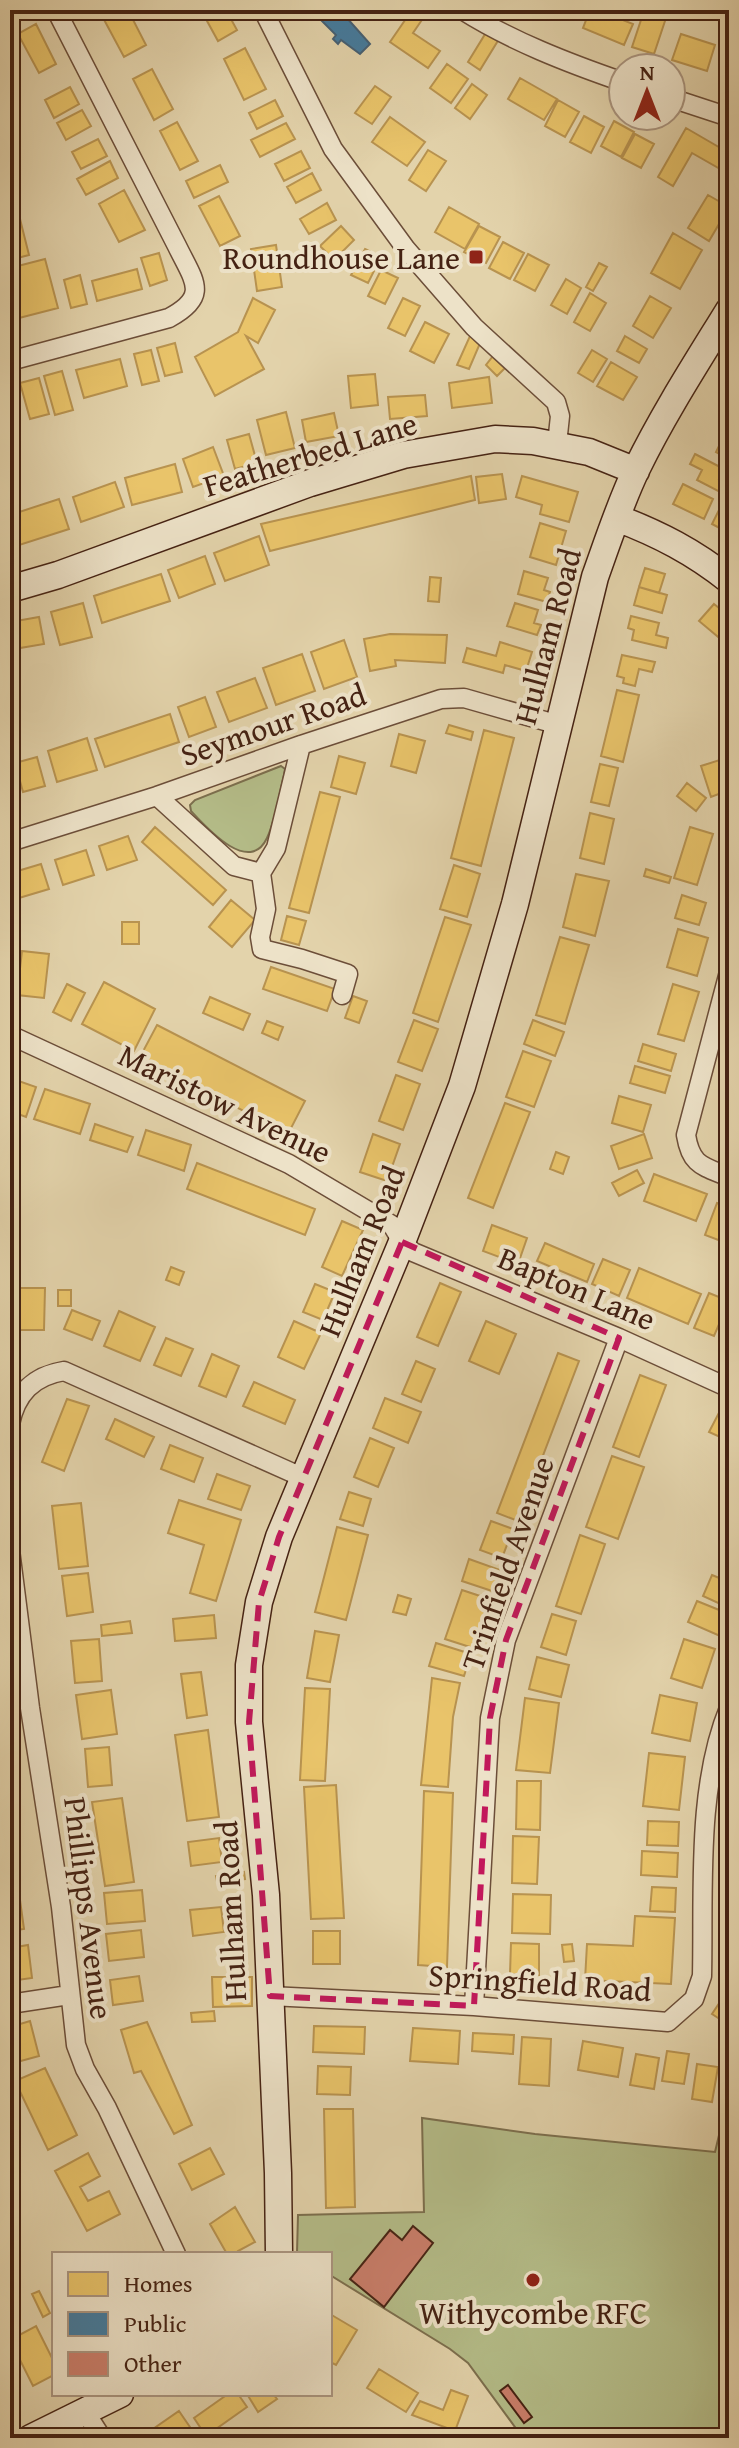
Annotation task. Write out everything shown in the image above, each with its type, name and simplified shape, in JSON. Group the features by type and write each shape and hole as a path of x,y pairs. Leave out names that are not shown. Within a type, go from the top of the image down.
{"street":[{"path":"10,361 169,318 187,309 195,296 194,281 183,258 56,10"},
{"path":"263,10 333,149 406,249 474,327 556,402 560,416 557,444"},
{"path":"462,10 483,16 572,64 607,76"},
{"path":"687,103 729,117"},
{"name":"Hulham Road","path":"279,2252 266,1895 249,1722 249,1665 263,1589 279,1537 402,1242 462,1086 515,904 595,577 636,471 680,389 729,310"},
{"name":"Featherbed Lane","path":"10,589 310,483 403,455 495,439 557,444 589,452 636,471"},
{"path":"617,518 680,545 729,580"},
{"name":"Seymour Road","path":"10,842 157,796 441,699 464,698 559,725"},
{"path":"301,745 276,848 261,873 266,909 260,937 262,949 348,974 342,995"},
{"path":"157,796 234,866 261,873"},
{"path":"729,972 686,1135 689,1153 699,1165 729,1177"},
{"name":"Maristow Avenue","path":"10,1035 289,1164 392,1225 402,1242"},
{"name":"Bapton Lane","path":"402,1242 413,1252 619,1338 729,1388"},
{"name":"Trinfield Avenue","path":"474,2006 490,1718 506,1640 619,1338"},
{"path":"10,1424 18,1399 19,1382 64,1371 304,1478"},
{"name":"Phillipps Avenue","path":"10,1550 30,1708 61,1907 76,2045 175,2252"},
{"name":"Springfield Road","path":"270,1996 474,2006 668,2022 694,1999 702,1976 706,1824 711,1772 729,1708"},
{"path":"10,2004 69,1995"},
{"path":"31,2438 116,2396"},
{"path":"84,2410 102,2438"}],"highlighted area":[{"path":"402,1242 619,1338 506,1640 490,1718 474,2006 270,1996 249,1722 259,1602 279,1537"}],"green space":[{"path":"281,766 285,769 275,815 267,838 259,848 250,852 228,845 191,811 190,805 195,800"},
{"name":"Withycombe RFC","path":"729,2093 729,2438 523,2438 468,2363 332,2276 332,2252 297,2252 298,2215 424,2212 422,2118 535,2134 715,2152"}],"building: Homes":[{"path":"107,10 128,10 146,45 124,57 101,14"},
{"path":"201,10 226,10 237,30 218,41"},
{"path":"412,10 428,11 413,33 440,51 428,68 390,42"},
{"path":"590,10 598,10 633,24 624,45 583,28"},
{"path":"644,11 666,18 655,52 632,47"},
{"path":"36,24 56,64 39,73 18,34"},
{"path":"487,31 499,39 480,70 468,62"},
{"path":"681,34 715,45 707,71 687,65 687,52 675,52"},
{"path":"245,48 266,89 244,100 224,59"},
{"path":"447,64 468,79 451,103 430,88"},
{"path":"152,69 173,109 154,120 133,79"},
{"path":"520,78 557,99 544,120 508,99"},
{"path":"472,84 487,95 470,119 455,108"},
{"path":"375,86 391,97 372,124 355,113"},
{"path":"70,87 79,104 54,118 45,100"},
{"path":"275,100 283,116 257,129 249,113"},
{"path":"558,100 579,112 565,137 545,126"},
{"path":"82,110 91,126 66,140 57,123"},
{"path":"584,116 604,127 591,153 570,142"},
{"path":"390,117 425,142 407,166 372,142"},
{"path":"177,122 198,161 180,170 160,131"},
{"path":"286,123 295,139 260,157 251,140"},
{"path":"687,129 729,153 729,174 692,153 673,186 658,177"},
{"path":"608,132 634,132 621,157 601,146"},
{"path":"635,134 654,144 641,168 622,158"},
{"path":"98,139 107,156 81,169 72,152"},
{"path":"428,150 446,161 426,191 409,180"},
{"path":"301,151 310,168 284,181 275,164"},
{"path":"110,161 118,178 86,195 77,179"},
{"path":"220,165 228,182 194,198 186,181"},
{"path":"312,173 321,190 296,203 287,187"},
{"path":"124,190 145,230 119,242 99,204"},
{"path":"708,195 729,207 709,241 688,228"},
{"path":"219,196 240,236 220,246 199,206"},
{"path":"327,203 336,220 309,234 300,219"},
{"path":"449,207 479,224 465,249 435,232"},
{"path":"18,211 29,255 10,260 10,213"},
{"path":"341,226 354,240 334,260 320,246"},
{"path":"479,226 500,237 486,263 464,252"},
{"path":"673,233 702,250 680,289 651,273"},
{"path":"503,242 524,253 510,279 489,268"},
{"path":"276,245 282,287 257,291 251,249"},
{"path":"365,249 381,257 368,283 351,275"},
{"path":"159,253 167,280 150,286 141,258"},
{"path":"528,254 549,265 535,291 514,280"},
{"path":"45,259 58,308 19,318 10,284 10,268"},
{"path":"599,263 607,267 593,291 586,287"},
{"path":"137,269 142,289 97,301 92,281"},
{"path":"381,270 398,278 385,304 368,296"},
{"path":"80,275 87,304 71,308 64,280"},
{"path":"566,279 581,288 567,314 551,305"},
{"path":"590,293 606,303 590,331 574,322"},
{"path":"650,296 671,308 653,338 633,326"},
{"path":"253,298 275,310 258,343 246,336 264,369 215,396 195,357 238,332"},
{"path":"403,298 420,306 405,336 388,328"},
{"path":"425,322 449,334 434,363 410,351"},
{"path":"470,336 481,341 469,369 457,365"},
{"path":"625,336 647,349 639,363 617,351"},
{"path":"175,343 182,372 165,376 157,348"},
{"path":"151,350 159,381 142,385 134,354"},
{"path":"592,350 607,359 593,382 578,373"},
{"path":"493,356 505,368 497,376 486,365"},
{"path":"120,359 127,386 84,398 76,370"},
{"path":"611,362 637,377 623,400 597,386"},
{"path":"62,371 73,410 55,415 44,376"},
{"path":"375,374 378,405 351,408 348,376"},
{"path":"489,377 492,403 452,408 449,383"},
{"path":"39,378 49,414 30,419 20,383"},
{"path":"425,395 427,416 390,419 388,397"},
{"path":"286,412 295,448 266,455 257,420"},
{"path":"334,413 339,436 306,442 302,420"},
{"path":"729,429 729,459 716,452"},
{"path":"249,434 257,463 235,469 227,440"},
{"path":"213,447 224,476 193,487 183,459"},
{"path":"695,454 724,469 719,479 725,482 720,492 697,480 702,470 690,464"},
{"path":"175,464 182,492 132,505 125,478"},
{"path":"502,474 506,499 479,503 476,477"},
{"path":"471,476 475,500 270,551 261,524"},
{"path":"522,476 578,492 569,522 540,514 542,505 516,497"},
{"path":"115,482 124,507 81,522 73,497"},
{"path":"683,484 713,499 704,519 673,504"},
{"path":"59,499 69,529 10,548 10,515"},
{"path":"723,502 729,506 729,533 712,524"},
{"path":"540,523 566,531 556,565 530,557"},
{"path":"259,536 269,565 225,581 214,553"},
{"path":"205,556 215,584 179,598 168,570"},
{"path":"645,568 665,574 659,593 639,587"},
{"path":"524,571 548,578 544,590 550,592 547,602 518,594"},
{"path":"161,574 170,601 102,623 94,596"},
{"path":"430,577 441,578 439,602 428,601"},
{"path":"639,587 667,595 662,613 634,605"},
{"path":"83,603 92,637 60,645 51,612"},
{"path":"515,603 538,610 534,623 541,625 537,635 507,626"},
{"path":"714,604 729,616 729,646 699,621"},
{"path":"631,616 659,623 656,635 668,638 666,648 632,640 634,630 628,628"},
{"path":"39,617 44,644 20,648 16,621"},
{"path":"390,634 447,635 445,663 395,660 396,666 370,671 364,639"},
{"path":"344,640 357,677 324,689 311,652"},
{"path":"500,642 532,652 526,671 505,665 503,673 463,662 467,648 496,656"},
{"path":"302,654 315,691 276,705 263,668"},
{"path":"622,655 655,662 652,672 639,669 635,686 623,683 624,678 617,676"},
{"path":"255,678 267,708 229,722 217,692"},
{"path":"617,690 639,695 623,762 601,756"},
{"path":"205,697 216,727 189,737 178,707"},
{"path":"170,714 179,742 105,767 95,739"},
{"path":"449,725 473,732 471,740 446,733"},
{"path":"484,730 514,738 481,866 451,858"},
{"path":"399,734 425,741 416,773 391,766"},
{"path":"87,738 97,770 57,782 48,751"},
{"path":"339,756 365,763 356,794 331,787"},
{"path":"37,757 45,786 23,792 15,763"},
{"path":"729,757 729,790 711,797 701,766"},
{"path":"600,764 618,768 609,806 591,802"},
{"path":"687,783 706,798 696,811 677,796"},
{"path":"320,792 340,797 309,913 289,908"},
{"path":"590,813 614,819 604,864 580,858"},
{"path":"155,827 226,890 213,905 142,842"},
{"path":"690,827 713,834 697,885 674,878"},
{"path":"128,836 137,860 107,870 99,846"},
{"path":"86,850 94,875 63,885 55,860"},
{"path":"41,864 49,889 19,898 11,873"},
{"path":"454,865 480,874 467,917 440,909"},
{"path":"646,869 671,877 669,883 644,876"},
{"path":"576,874 609,881 595,936 563,927"},
{"path":"682,895 706,903 699,925 675,918"},
{"path":"231,900 255,920 232,947 209,927"},
{"path":"287,916 306,921 299,945 281,940"},
{"path":"445,917 471,925 438,1022 413,1013"},
{"path":"122,922 139,922 139,944 122,944"},
{"path":"678,929 708,938 697,976 667,967"},
{"path":"560,937 589,945 565,1024 536,1015"},
{"path":"22,951 49,954 44,998 17,995"},
{"path":"271,967 335,989 327,1011 263,989"},
{"path":"104,982 155,1009 134,1051 82,1024"},
{"path":"67,984 85,993 71,1021 53,1012"},
{"path":"673,984 699,992 684,1041 658,1034"},
{"path":"353,996 367,1001 359,1023 345,1018"},
{"path":"210,997 250,1014 243,1030 203,1013"},
{"path":"414,1020 438,1029 422,1071 398,1062"},
{"path":"533,1020 564,1032 555,1056 524,1044"},
{"path":"267,1021 283,1027 278,1040 262,1033"},
{"path":"157,1025 305,1101 288,1134 140,1057"},
{"path":"643,1044 676,1054 671,1071 638,1061"},
{"path":"523,1051 551,1061 534,1107 506,1097"},
{"path":"635,1066 670,1076 665,1093 630,1083"},
{"path":"396,1075 420,1084 403,1130 379,1121"},
{"path":"10,1078 36,1087 26,1117 10,1111"},
{"path":"45,1089 90,1104 80,1134 34,1119"},
{"path":"619,1096 651,1105 643,1132 612,1123"},
{"path":"505,1103 530,1112 493,1208 468,1198"},
{"path":"95,1124 133,1137 127,1152 90,1140"},
{"path":"146,1130 191,1145 184,1171 138,1155"},
{"path":"373,1134 400,1144 387,1181 360,1172"},
{"path":"644,1134 652,1158 619,1169 611,1146"},
{"path":"556,1152 569,1157 563,1174 550,1169"},
{"path":"197,1163 315,1209 305,1235 187,1189"},
{"path":"637,1170 644,1183 619,1196 612,1183"},
{"path":"654,1174 707,1194 696,1221 644,1201"},
{"path":"717,1203 729,1208 729,1244 705,1235"},
{"path":"342,1221 363,1230 342,1276 322,1267"},
{"path":"492,1225 527,1238 518,1264 483,1251"},
{"path":"545,1243 594,1264 587,1282 537,1261"},
{"path":"603,1259 630,1270 619,1296 592,1284"},
{"path":"171,1267 184,1272 179,1285 166,1280"},
{"path":"639,1268 701,1294 688,1324 627,1298"},
{"path":"440,1283 461,1292 438,1346 417,1337"},
{"path":"315,1284 335,1292 323,1320 303,1312"},
{"path":"14,1288 45,1288 44,1330 14,1330"},
{"path":"58,1290 71,1290 71,1306 58,1306"},
{"path":"709,1293 729,1301 714,1336 694,1328"},
{"path":"72,1310 100,1321 92,1340 64,1329"},
{"path":"119,1311 155,1327 140,1361 104,1346"},
{"path":"294,1321 321,1333 304,1369 278,1357"},
{"path":"486,1321 516,1334 499,1374 469,1361"},
{"path":"166,1338 193,1349 181,1376 154,1365"},
{"path":"558,1353 579,1361 518,1521 497,1513"},
{"path":"212,1354 239,1366 226,1397 199,1386"},
{"path":"416,1361 435,1369 421,1402 402,1394"},
{"path":"640,1375 666,1385 639,1457 613,1447"},
{"path":"254,1382 295,1400 285,1424 243,1406"},
{"path":"385,1398 421,1412 408,1443 373,1428"},
{"path":"67,1399 89,1406 64,1471 42,1462"},
{"path":"722,1407 729,1411 729,1441 709,1432"},
{"path":"115,1419 154,1437 144,1457 106,1439"},
{"path":"370,1438 394,1448 378,1487 354,1477"},
{"path":"170,1445 203,1458 194,1482 161,1469"},
{"path":"612,1456 644,1467 618,1539 586,1527"},
{"path":"217,1474 250,1486 241,1510 208,1499"},
{"path":"349,1492 371,1499 363,1526 340,1519"},
{"path":"179,1500 241,1520 216,1601 190,1593 204,1545 168,1533"},
{"path":"81,1503 88,1566 59,1569 52,1506"},
{"path":"491,1521 513,1529 502,1558 480,1550"},
{"path":"337,1527 368,1535 346,1620 315,1612"},
{"path":"580,1535 605,1544 581,1614 556,1606"},
{"path":"469,1559 500,1570 492,1591 462,1581"},
{"path":"88,1573 93,1612 67,1616 62,1576"},
{"path":"712,1575 729,1582 729,1608 703,1596"},
{"path":"462,1590 489,1599 473,1648 445,1639"},
{"path":"398,1595 411,1599 406,1615 393,1612"},
{"path":"697,1601 729,1614 727,1639 688,1622"},
{"path":"552,1614 576,1621 566,1655 541,1647"},
{"path":"214,1615 216,1638 175,1641 173,1619"},
{"path":"130,1621 132,1633 102,1636 101,1625"},
{"path":"315,1631 339,1635 330,1682 307,1678"},
{"path":"99,1639 102,1681 75,1683 71,1641"},
{"path":"684,1639 715,1649 702,1688 671,1678"},
{"path":"436,1643 471,1654 464,1676 429,1666"},
{"path":"537,1657 569,1665 561,1697 529,1689"},
{"path":"201,1672 207,1715 187,1718 181,1674"},
{"path":"432,1678 460,1683 453,1717 448,1787 421,1785"},
{"path":"305,1688 330,1689 325,1781 300,1780"},
{"path":"111,1690 117,1734 82,1739 76,1695"},
{"path":"660,1695 697,1703 690,1741 652,1733"},
{"path":"525,1698 559,1703 550,1773 516,1770"},
{"path":"208,1730 219,1817 187,1821 175,1735"},
{"path":"109,1747 112,1785 88,1787 85,1749"},
{"path":"649,1753 685,1757 679,1810 643,1806"},
{"path":"517,1781 541,1781 540,1830 516,1829"},
{"path":"336,1785 344,1918 311,1919 304,1787"},
{"path":"424,1791 453,1793 447,1967 418,1965"},
{"path":"122,1798 134,1882 105,1886 92,1802"},
{"path":"648,1821 679,1822 678,1846 647,1845"},
{"path":"513,1836 539,1837 537,1884 512,1883"},
{"path":"219,1838 222,1862 191,1866 188,1842"},
{"path":"642,1851 678,1853 677,1877 641,1875"},
{"path":"10,1864 15,1864 24,1929 10,1931"},
{"path":"244,1872 245,1879 217,1882 216,1876"},
{"path":"652,1887 676,1888 675,1912 650,1911"},
{"path":"142,1890 145,1921 107,1924 104,1893"},
{"path":"513,1894 551,1895 550,1934 512,1933"},
{"path":"221,1907 224,1932 193,1936 190,1910"},
{"path":"635,1916 675,1918 671,1984 585,1980 587,1944 633,1946"},
{"path":"141,1930 144,1957 109,1961 106,1934"},
{"path":"313,1931 340,1931 340,1964 313,1964"},
{"path":"511,1943 539,1944 539,1975 510,1974"},
{"path":"572,1944 574,1961 564,1962 562,1945"},
{"path":"28,1945 32,1978 10,1981 10,1948"},
{"path":"139,1976 143,2001 113,2005 110,1980"},
{"path":"212,1977 252,1977 252,2006 213,2007"},
{"path":"726,1993 729,1995 729,2025 712,2014"},
{"path":"214,2011 215,2021 192,2022 191,2013"},
{"path":"30,2021 39,2056 10,2064 10,2027"},
{"path":"147,2022 192,2125 174,2134 141,2071 134,2073 121,2030"},
{"path":"314,2026 365,2027 364,2054 313,2052"},
{"path":"413,2028 460,2031 458,2064 410,2061"},
{"path":"473,2033 514,2035 513,2054 472,2051"},
{"path":"522,2037 551,2039 549,2086 519,2084"},
{"path":"583,2041 623,2048 618,2077 578,2070"},
{"path":"667,2051 689,2054 684,2084 662,2081"},
{"path":"636,2054 659,2058 654,2089 630,2085"},
{"path":"697,2064 718,2067 712,2102 692,2099"},
{"path":"318,2066 351,2067 350,2095 317,2094"},
{"path":"45,2068 77,2135 48,2150 15,2081"},
{"path":"324,2109 353,2109 355,2207 326,2208"},
{"path":"210,2148 224,2174 192,2190 179,2164"},
{"path":"88,2153 100,2176 80,2187 88,2201 109,2191 120,2214 87,2231 55,2171"},
{"path":"235,2207 255,2242 238,2252 226,2252 210,2224"},
{"path":"39,2291 50,2313 43,2317 32,2294"},
{"path":"332,2315 357,2330 336,2365 332,2363"},
{"path":"36,2326 52,2358 52,2376 33,2386 10,2340"},
{"path":"379,2369 418,2393 406,2412 367,2388"},
{"path":"451,2390 468,2396 455,2431 412,2415 420,2401 443,2410"},
{"path":"225,2396 239,2396 247,2407 206,2436 194,2418"},
{"path":"248,2396 275,2396 277,2399 258,2412"},
{"path":"179,2411 194,2433 187,2438 140,2438"}],"building: Public":[{"path":"317,10 353,10 346,17 370,44 360,54 341,40 338,44 333,39 336,35 314,13"}],"building: Other":[{"path":"413,2226 433,2243 384,2307 350,2279 390,2230 402,2240"},
{"path":"508,2385 532,2417 524,2423 500,2391"}],"waterway":[{"path":"729,2111 725,2146 729,2166"}],"place":[{"name":"Roundhouse Lane","path":"476,257"},
{"name":"Withycombe RFC","path":"533,2280"}]}
